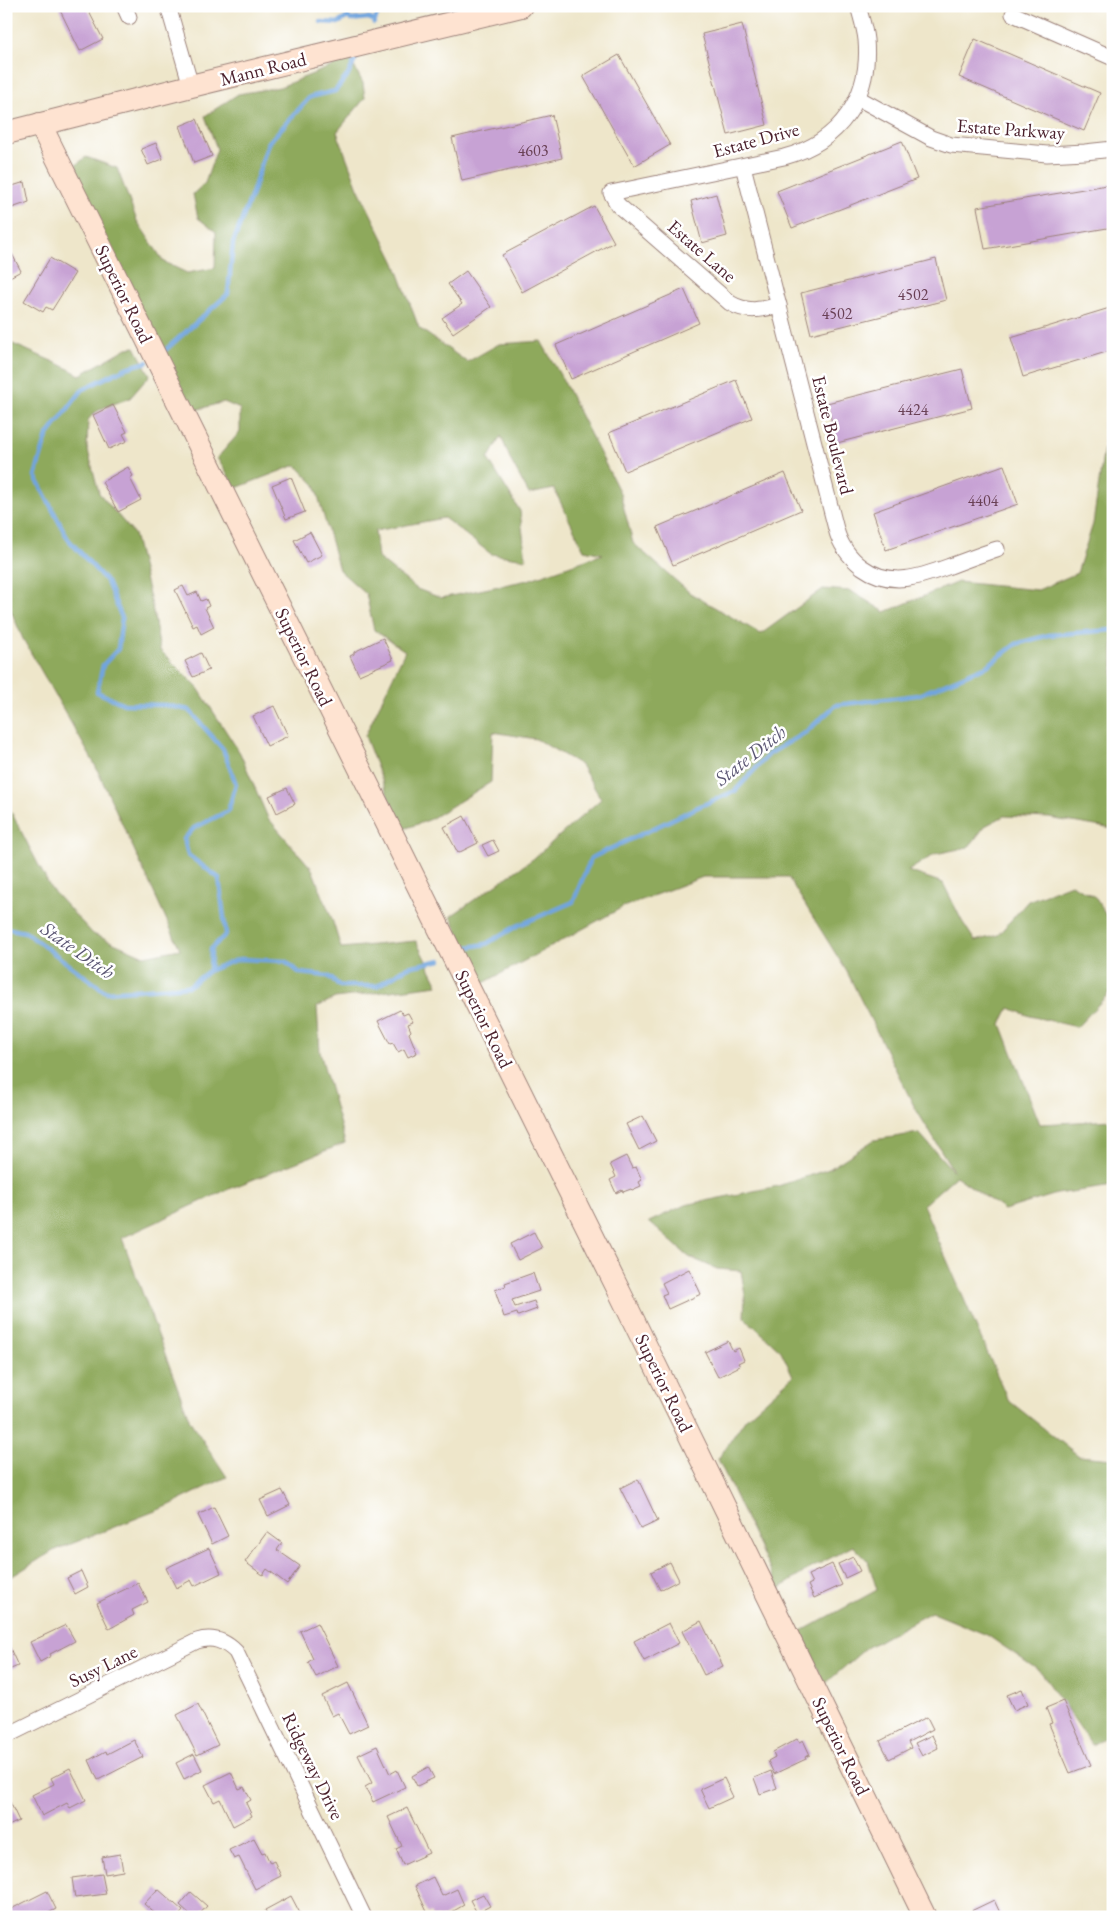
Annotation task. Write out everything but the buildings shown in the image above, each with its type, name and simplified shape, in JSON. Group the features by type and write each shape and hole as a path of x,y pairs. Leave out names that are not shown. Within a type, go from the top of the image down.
{"street":[{"path":"168,6 191,86"},
{"name":"Mann Road","path":"6,133 521,6"},
{"name":"Estate Drive","path":"611,193 792,155 816,144 844,121 858,98 866,70 867,56 865,35 858,6"},
{"path":"1013,14 1113,58"},
{"name":"Estate Parkway","path":"858,98 931,138 951,145 1047,154 1113,149"},
{"name":"Superior Road","path":"40,124 618,1288 924,1917"},
{"name":"Estate Boulevard","path":"743,166 841,544 855,561 866,570 894,579 922,576 998,549"},
{"name":"Estate Lane","path":"611,193 618,205 732,304 753,311 779,305"},
{"name":"Susy Lane","path":"6,1736 197,1641 218,1640"},
{"name":"Ridgeway Drive","path":"218,1640 226,1643 236,1652 364,1917"}],"green space":[{"path":"350,59 363,83 365,98 337,132 358,188 395,263 419,328 467,362 499,344 541,341 564,382 620,493 633,543 690,593 761,634 823,589 851,591 885,612 958,582 1038,590 1077,573 1093,524 1105,440 1113,436 1113,829 1049,818 1004,816 985,826 969,847 935,854 908,871 943,883 962,921 975,941 998,935 1028,901 1071,884 1095,897 1113,927 1113,989 1077,1027 1030,1016 1009,1008 1001,1024 1040,1124 1113,1120 1113,1186 1057,1194 1004,1210 956,1176 923,1205 1008,1400 1079,1456 1113,1459 1113,1732 1092,1745 1041,1672 987,1635 931,1612 866,1648 825,1684 800,1632 877,1590 868,1561 853,1546 806,1571 779,1589 718,1459 746,1418 793,1376 781,1351 744,1317 745,1295 741,1271 717,1269 689,1257 649,1222 685,1205 778,1186 829,1169 874,1140 919,1133 954,1172 914,1106 847,972 788,877 703,877 623,907 480,985 451,916 533,859 601,799 581,765 536,739 493,732 491,782 429,820 401,830 365,736 405,651 374,630 366,594 339,570 315,485 296,465 236,488 217,458 240,432 240,409 224,402 192,411 80,191 76,165 86,157 117,168 137,221 164,262 187,273 215,268 216,232 198,218 193,194 205,183 217,149 205,116 238,94 280,87","holes":["501,436 511,461 529,494 554,489 584,550 603,554 528,580 441,598 417,589 378,558 375,531 444,518 491,554 526,559 520,511 488,459"]},
{"path":"6,341 80,375 127,348 135,347 150,375 130,398 94,413 88,420 87,447 99,493 134,534 152,606 160,650 198,688 240,753 268,818 312,869 332,919 341,948 416,941 438,985 335,998 317,1007 320,1052 345,1143 224,1191 122,1238 190,1421 227,1477 168,1506 53,1551 6,1580 6,802 51,889 93,934 144,956 180,949 94,763 23,639 6,599"}],"waterway":[{"path":"374,23 381,6"},
{"path":"321,22 338,23 348,17 351,20 368,18 375,21"},
{"path":"162,353 228,294 233,243 252,194 268,143 310,97 335,91 348,75 358,54"},
{"path":"147,362 126,368 83,389 47,436 35,476 68,539 107,582 122,618 118,649 103,665 97,692 124,704 165,705 189,710 223,749 236,784 228,811 194,828 184,839 188,855 219,878 226,934 211,949 210,970"},
{"name":"State Ditch","path":"463,948 486,944 517,926 573,902 591,858 735,791 769,754 806,732 836,705 918,695 987,666 1016,644 1049,635 1113,630"},
{"name":"State Ditch","path":"6,928 25,932 106,992 189,986 210,970 239,959 285,961 300,973 328,976 340,986 377,986 408,967 441,960"}]}
